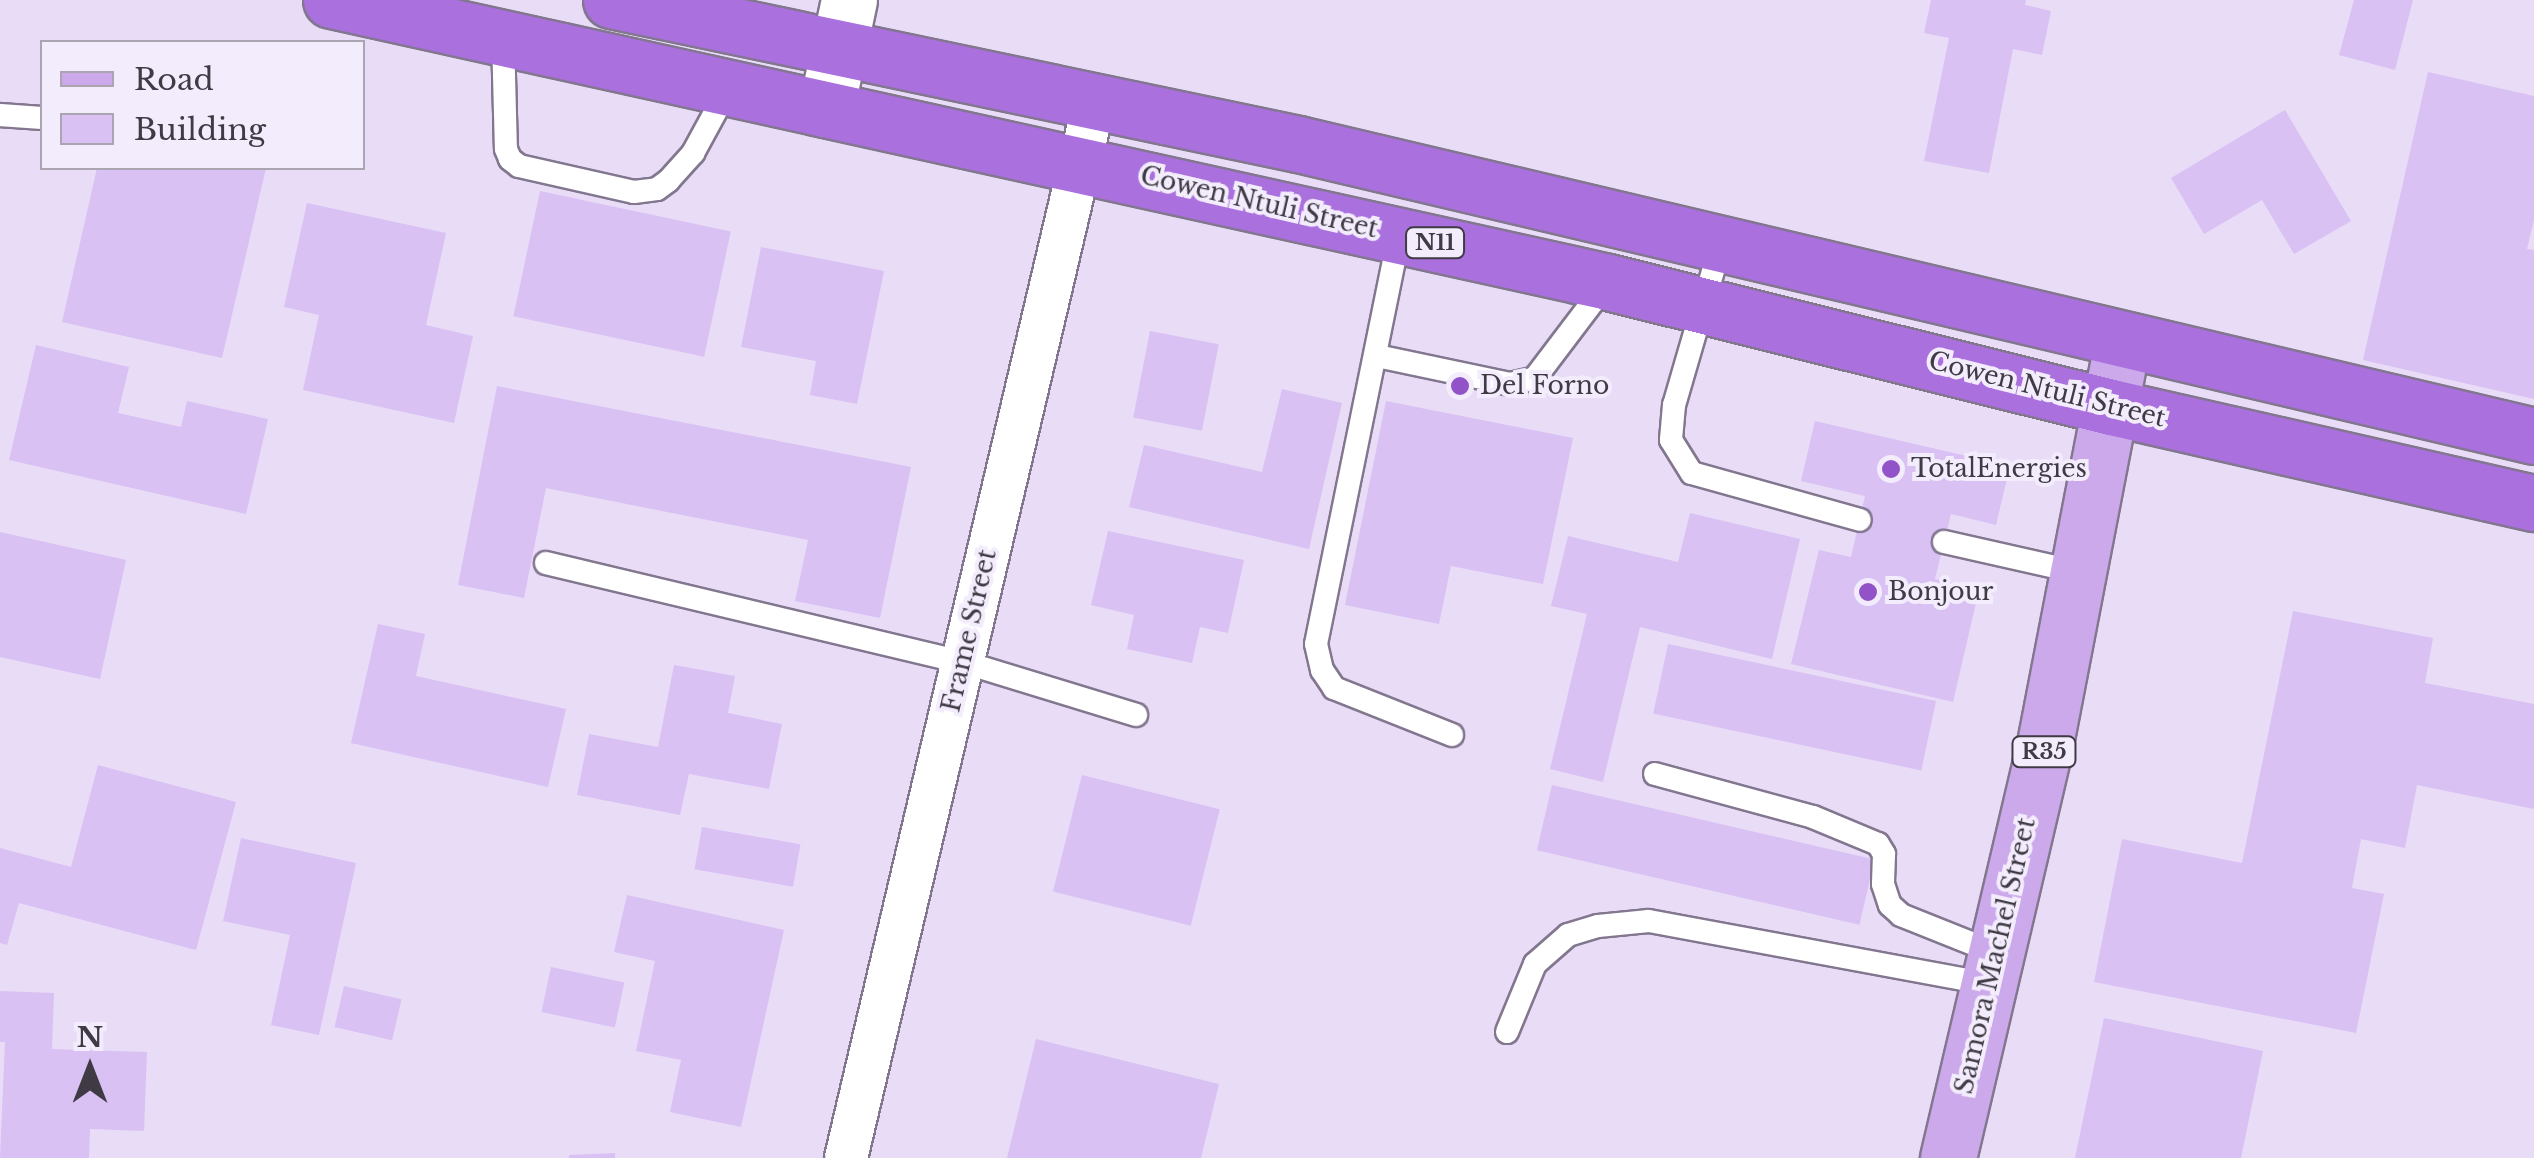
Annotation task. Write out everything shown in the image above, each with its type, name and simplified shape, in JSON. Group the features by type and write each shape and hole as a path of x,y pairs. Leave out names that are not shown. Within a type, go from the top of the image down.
{"highway":[{"name":"Cowen Ntuli Street","path":"331,0 1081,162 1608,282 2111,407 2534,503"},
{"path":"612,0 844,24 1094,103 1298,144 2122,342 2534,436"}],"main road":[{"path":"826,108 844,24"},
{"name":"Samora Machel Street","path":"1948,1158 2079,572 2122,342"}],"street":[{"name":"Frame Street","path":"846,1158 1094,103"}],"lane":[{"path":"503,38 506,149 510,159 519,166 614,188 647,192 668,181 692,153 729,88"},
{"path":"0,115 40,118"},
{"path":"1399,235 1316,644 1322,670 1334,688 1452,734"},
{"path":"1720,247 1674,405 1671,440 1692,472 1860,520"},
{"path":"1377,356 1510,384 1535,378 1608,282"},
{"path":"1944,542 2079,572"},
{"path":"546,563 962,662 1136,715"},
{"path":"1654,774 1813,817 1878,844 1884,854 1882,884 1890,905 1993,969"},
{"path":"1507,1032 1535,964 1568,935 1598,926 1649,921 1993,969"}],"building":[{"path":"1931,0 2026,0 2025,5 2051,11 2042,55 2013,49 1989,173 1924,161 1949,38 1924,33"},
{"path":"2354,0 2413,0 2395,70 2339,55"},
{"path":"2428,72 2534,96 2534,220 2527,249 2534,250 2534,399 2363,360"},
{"path":"2285,110 2351,221 2294,254 2262,200 2204,234 2171,178"},
{"path":"97,170 266,170 222,358 62,322"},
{"path":"540,191 731,232 704,357 513,316"},
{"path":"307,203 446,233 426,325 473,336 454,423 303,390 319,315 284,307"},
{"path":"761,247 884,271 857,404 810,395 816,361 741,347"},
{"path":"1150,331 1219,344 1202,431 1133,417"},
{"path":"36,345 129,367 118,413 181,427 187,401 268,419 246,514 9,460"},
{"path":"497,386 911,467 880,618 795,601 808,540 546,488 524,598 458,585"},
{"path":"1282,389 1342,403 1309,549 1129,507 1144,445 1262,472"},
{"path":"1386,401 1573,438 1543,584 1451,566 1439,624 1345,605"},
{"path":"1815,421 2010,466 1996,525 1951,514 1935,579 1979,590 1953,702 1791,664 1819,550 1851,557 1865,496 1801,481"},
{"path":"1690,513 1800,539 1772,659 1640,627 1603,782 1550,769 1587,614 1551,606 1568,536 1678,562"},
{"path":"1108,531 1244,560 1228,633 1200,627 1192,663 1127,649 1134,615 1091,605"},
{"path":"0,532 126,560 100,679 0,657"},
{"path":"2293,611 2433,638 2425,683 2534,704 2534,809 2417,785 2405,848 2361,839 2352,888 2384,894 2356,1033 2094,982 2122,839 2242,863"},
{"path":"378,624 425,634 416,676 566,709 548,787 351,743"},
{"path":"1668,644 1936,701 1921,770 1653,713"},
{"path":"674,665 735,676 728,713 782,724 769,789 689,774 680,815 577,795 589,734 658,747"},
{"path":"98,765 236,802 196,950 19,903 7,945 0,943 0,848 71,867"},
{"path":"1082,775 1220,809 1191,926 1053,891"},
{"path":"1552,785 1875,859 1859,925 1537,850"},
{"path":"702,827 800,844 793,887 695,869"},
{"path":"241,838 356,863 319,1035 271,1025 290,935 223,921"},
{"path":"627,895 784,930 741,1127 670,1112 681,1060 636,1051 655,961 614,952"},
{"path":"551,967 624,983 615,1028 541,1012"},
{"path":"344,986 401,999 392,1040 335,1027"},
{"path":"0,991 54,993 52,1049 147,1052 144,1131 90,1129 89,1158 0,1158 5,1042 0,1042"},
{"path":"2104,1018 2263,1051 2241,1158 2075,1158"},
{"path":"1036,1039 1219,1084 1201,1158 1007,1158"},
{"path":"615,1153 615,1158 569,1158 569,1155"}],"place":[{"name":"Del Forno","path":"1460,386"},
{"name":"TotalEnergies","path":"1891,469"},
{"name":"Bonjour","path":"1868,592"}]}
